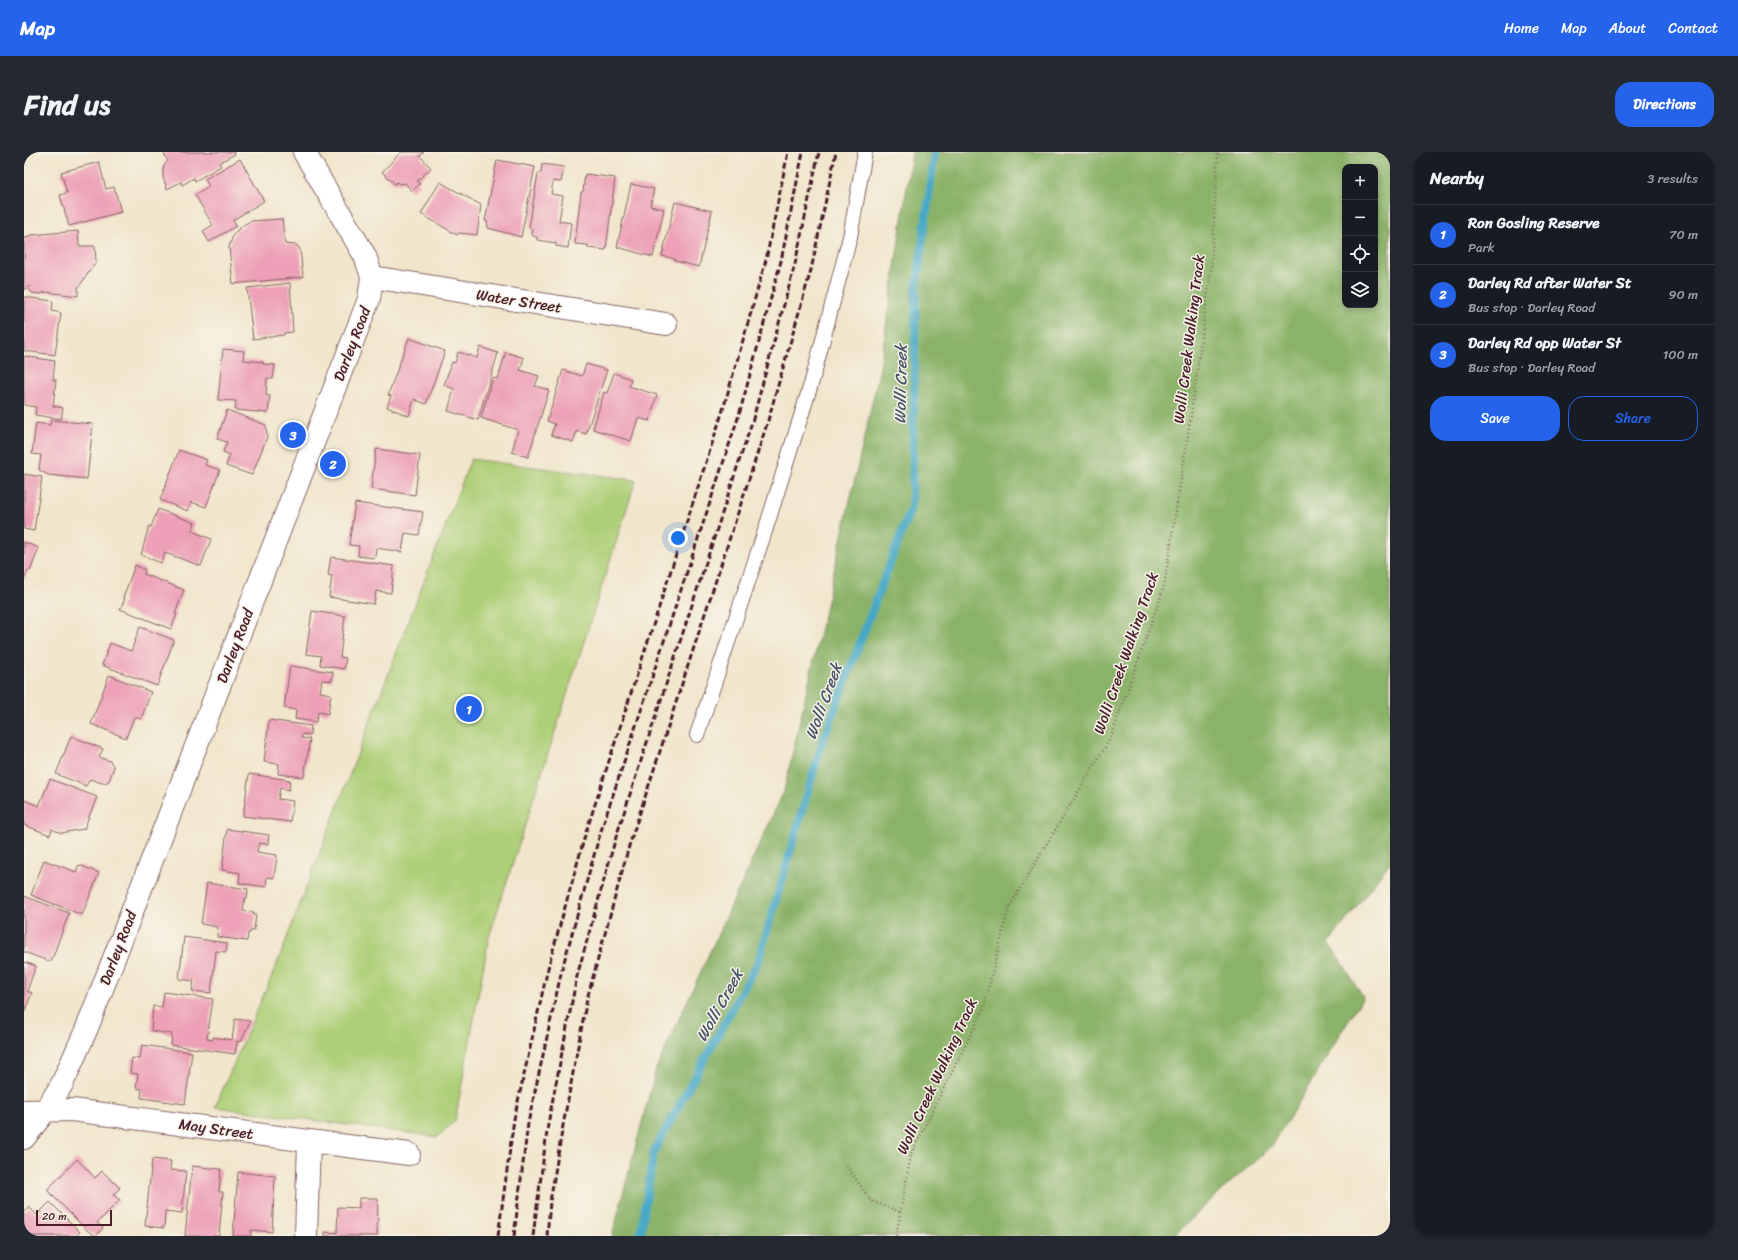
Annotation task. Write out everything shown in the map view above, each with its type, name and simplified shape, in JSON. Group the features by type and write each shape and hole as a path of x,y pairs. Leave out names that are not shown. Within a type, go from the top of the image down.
{"street":[{"name":"Darley Road","path":"24,1138 46,1110 62,1084 90,1021 369,299 372,277 365,256 304,152"},
{"name":"Water Street","path":"372,277 666,324"},
{"name":"May Street","path":"24,1111 72,1110 409,1154"},
{"path":"306,1236 309,1142"}],"lane":[{"path":"697,735 766,528 812,381 850,237 865,152"}],"path":[{"name":"Wolli Creek Walking Track","path":"896,1236 911,1154 982,1010 1009,907 1111,736 1164,587 1191,415 1211,269 1218,152"},
{"path":"847,1166 870,1201 901,1212"}],"green space":[{"path":"912,152 1390,152 1390,862 1329,943 1363,997 1272,1146 1212,1199 1174,1236 612,1236 656,1069 784,791 880,368"},
{"path":"471,459 636,480 489,937 455,1121 437,1137 215,1107 277,964"}],"building":[{"path":"163,152 234,152 235,154 219,163 221,166 195,181 194,178 182,185 181,182 167,189 163,177 163,169 168,161"},
{"path":"401,152 424,152 420,156 431,168 417,181 420,184 412,191 405,183 399,184 397,182 395,184 382,172"},
{"path":"240,159 264,201 233,220 236,226 209,242 203,231 213,225 195,195 209,187 205,179"},
{"path":"497,160 535,167 521,237 488,228 487,221 485,221"},
{"path":"99,162 106,189 114,187 121,212 69,226 60,195 67,193 61,172"},
{"path":"542,164 564,167 561,182 553,181 551,194 563,196 559,221 571,223 568,248 556,246 556,243 537,240 537,237 533,236 531,233 532,229 529,228 538,173 541,173"},
{"path":"585,174 615,178 606,250 588,248 588,245 575,244 581,192 583,192"},
{"path":"440,182 481,205 477,235 459,233 457,235 421,214"},
{"path":"631,184 654,189 650,206 664,209 653,257 617,247"},
{"path":"675,202 712,211 699,267 662,256"},
{"path":"282,219 285,244 297,245 300,249 303,277 233,284 229,247 234,233 251,221"},
{"path":"78,231 79,246 95,246 96,262 78,288 78,296 46,292 40,294 32,293 29,289 30,286 24,290 24,238 30,237 30,235"},
{"path":"290,283 293,332 284,333 284,335 253,339 247,288"},
{"path":"24,297 53,301 52,311 61,313 55,355 24,351"},
{"path":"409,338 445,351 426,404 414,399 409,416 387,407 391,396 388,395"},
{"path":"480,347 498,353 478,420 448,411 454,389 444,385 452,362 455,363 458,352 477,358"},
{"path":"223,349 244,351 243,360 275,365 273,379 267,378 266,395 270,396 268,413 235,410 236,401 218,400"},
{"path":"506,352 524,358 520,370 539,376 535,386 549,390 528,457 512,452 518,430 481,418 493,378 498,379"},
{"path":"24,356 55,361 53,380 56,380 53,406 63,408 61,419 35,415 36,407 24,405"},
{"path":"586,364 607,370 586,434 577,431 573,442 551,435 555,424 547,421 563,370 582,376"},
{"path":"614,373 631,379 629,386 657,395 649,421 638,418 631,441 593,429 604,392 607,393"},
{"path":"227,410 266,425 267,437 252,475 226,466 230,455 223,452 227,442 217,439"},
{"path":"51,420 93,424 87,479 48,475 39,470 41,455 32,454 36,423 50,425"},
{"path":"376,449 420,455 415,495 371,489"},
{"path":"179,450 207,460 205,465 220,470 206,507 191,502 188,511 160,500"},
{"path":"24,474 42,477 34,531 24,529"},
{"path":"355,503 423,512 419,535 405,533 402,552 376,548 375,558 358,556 359,546 349,545"},
{"path":"158,509 195,523 192,531 211,539 201,566 165,553 161,563 141,555 149,526 151,527"},
{"path":"24,542 39,548 30,571 28,570 24,580"},
{"path":"331,557 394,566 391,593 376,591 374,604 329,597 332,576 328,575"},
{"path":"135,565 145,570 144,574 184,590 171,629 120,609 125,599 123,598"},
{"path":"312,611 345,616 340,657 346,658 344,669 320,665 321,656 306,654"},
{"path":"140,627 174,640 157,686 102,665 110,643 131,651"},
{"path":"290,666 333,672 332,681 322,680 320,692 331,694 328,714 318,712 316,722 295,719 296,710 284,708"},
{"path":"109,675 151,692 141,719 134,717 126,738 91,724"},
{"path":"269,720 311,726 310,735 302,734 301,738 310,739 304,777 278,774 279,764 264,762"},
{"path":"71,736 103,749 99,757 110,761 114,767 109,781 102,783 90,779 86,786 56,774"},
{"path":"249,774 290,780 289,790 280,788 278,799 293,801 290,822 243,816"},
{"path":"50,779 97,797 84,829 61,833 52,829 50,835 24,825 24,800 39,806"},
{"path":"227,829 269,835 268,844 259,843 257,852 277,855 274,878 267,877 266,887 239,883 240,873 222,870"},
{"path":"44,860 76,872 79,865 99,873 82,915 31,895"},
{"path":"207,883 248,889 243,911 254,912 253,915 256,915 254,930 251,930 250,933 248,933 247,941 217,937 218,927 201,924"},
{"path":"24,896 69,913 51,962 24,952"},
{"path":"184,937 227,943 226,952 216,951 211,993 192,991 194,981 179,979"},
{"path":"24,962 36,966 27,991 32,993 24,1013"},
{"path":"164,992 213,999 207,1039 213,1040 213,1037 232,1040 235,1019 250,1021 241,1042 237,1041 235,1054 171,1045 172,1034 151,1031 153,1006 162,1007"},
{"path":"142,1045 192,1052 185,1104 141,1098 142,1089 136,1088 138,1074 130,1073 132,1058 140,1059"},
{"path":"77,1159 95,1178 102,1171 120,1188 113,1195 120,1200 97,1223 103,1228 96,1236 88,1231 47,1190"},
{"path":"152,1159 171,1161 170,1170 186,1171 182,1213 165,1211 164,1228 145,1226"},
{"path":"192,1166 221,1169 219,1192 223,1192 219,1236 185,1236"},
{"path":"238,1172 275,1176 272,1232 251,1230 251,1236 233,1236"},
{"path":"359,1198 378,1198 377,1236 325,1236 325,1232 337,1233 338,1207 359,1208"},
{"path":"50,1202 80,1232 76,1236 24,1236 24,1213 29,1207 37,1215"}],"waterway":[{"name":"Wolli Creek","path":"640,1236 654,1151 758,962 822,743 912,505 916,289 935,152"}],"railway":[{"path":"498,1236 514,1119 548,968 586,832 722,413 766,260 788,152"},
{"path":"514,1236 528,1123 562,969 600,834 739,415 781,261 803,152"},
{"path":"533,1236 548,1124 577,976 616,837 753,419 795,264 819,152"},
{"path":"547,1236 550,1202 587,999 629,846 767,424 811,270 836,152"}],"place":[{"name":"Darley Rd opp Water St","path":"293,435"},
{"name":"Darley Rd after Water St","path":"333,464"},
{"name":"Ron Gosling Reserve","path":"469,709"}]}
